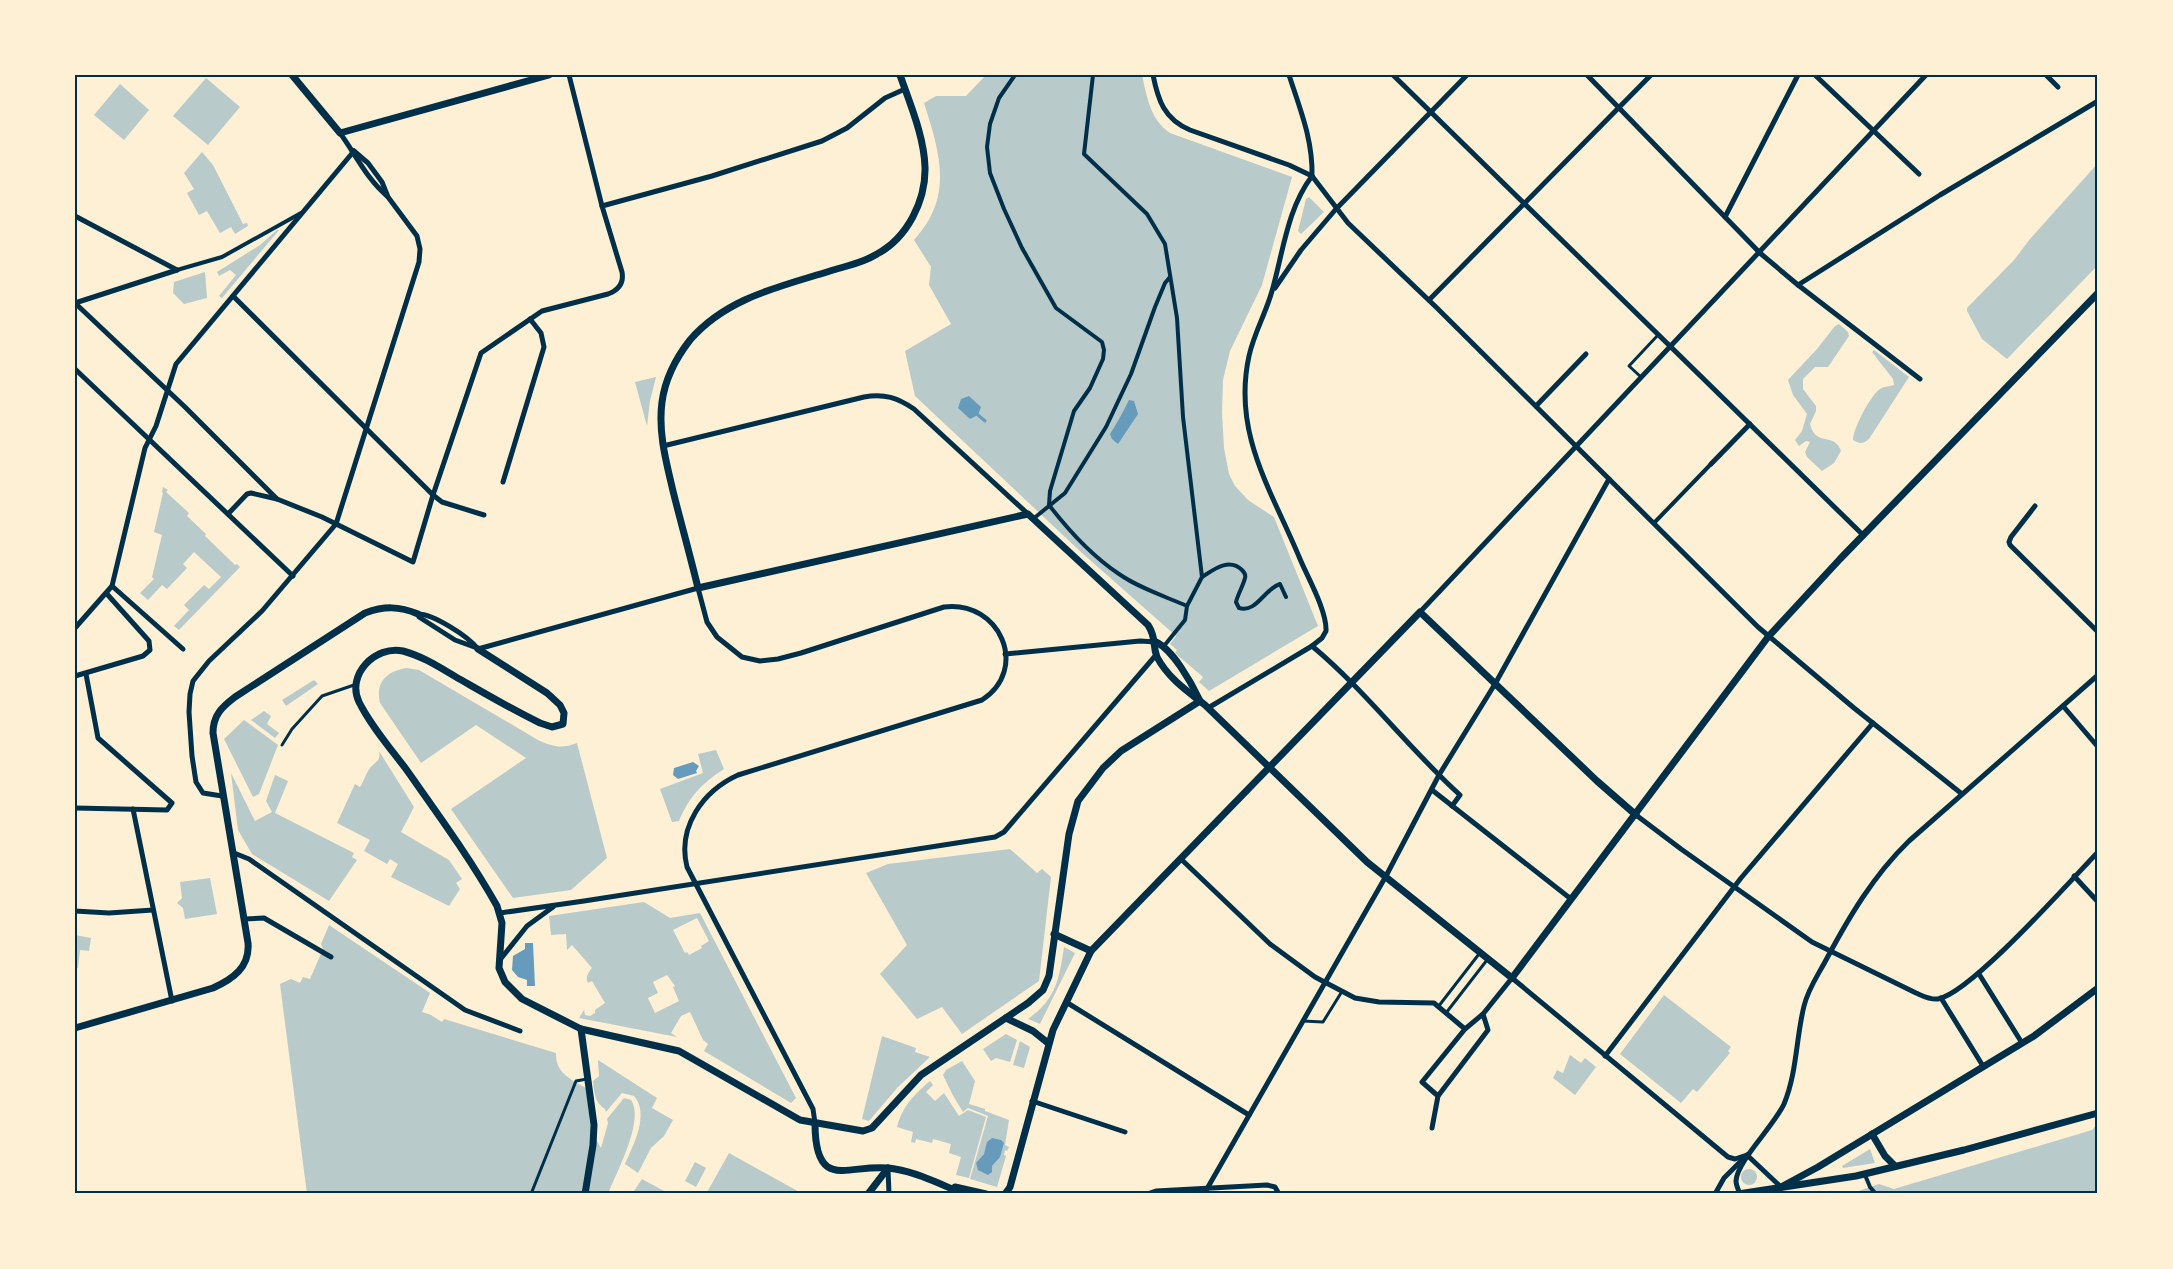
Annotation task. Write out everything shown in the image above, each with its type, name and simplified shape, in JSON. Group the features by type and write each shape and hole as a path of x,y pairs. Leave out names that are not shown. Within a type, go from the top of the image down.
{"street":[{"path":"222,796 203,793 196,782 190,730 192,686 201,669 250,624 336,524 368,429 420,258 417,236 388,197 382,182 292,75"},
{"path":"340,133 549,75"},
{"path":"228,514 247,494 277,499 336,524 412,562 481,353 542,311 608,294 620,286 623,278 569,75"},
{"path":"900,75 922,148 925,170 922,195 906,228 892,244 875,256 761,292 723,311 706,324 679,355 667,382 661,409 663,446 704,613 714,634 729,649 751,660 765,661 782,658 952,606 969,608 987,618 1000,635 1005,654 1004,670 1001,680 989,695 977,702 730,778 716,788 698,807 689,825 685,861 813,1109 815,1142 821,1159 832,1169 848,1171 888,1168 986,1194"},
{"path":"1015,75 999,98 990,124 987,147 990,173 1018,238 1056,308 1102,342 1104,350 1090,388 1074,411 1050,491 1049,505 1070,531 1118,574 1186,606"},
{"path":"1093,75 1084,154 1132,198 1158,228 1165,244 1177,318 1183,417 1202,577"},
{"path":"1161,75 1153,76 1161,105 1176,123 1289,165 1312,176 1336,209 1768,637 1962,794"},
{"path":"1208,708 1312,646 1324,636 1326,631 1326,623 1287,527 1253,452 1246,400 1249,358 1271,295 1296,204 1312,176 1310,138 1289,75"},
{"path":"1393,75 1863,535"},
{"path":"1271,295 1301,250 1336,209 1467,75"},
{"path":"1587,75 1760,253 1920,379"},
{"path":"1429,300 1651,75"},
{"path":"1725,217 1798,75"},
{"path":"1815,75 1919,174"},
{"path":"1009,1192 1048,1043 1091,951 1353,683 1577,448 1926,75"},
{"path":"2046,75 2058,87"},
{"path":"602,206 712,176 818,142 847,128 881,101 905,89"},
{"path":"1798,285 1940,195 2098,101"},
{"path":"75,628 112,586 145,448 156,426 176,364 354,151"},
{"path":"277,499 75,303 222,257 305,211"},
{"path":"75,216 177,270"},
{"path":"478,649 698,588 1030,517 1065,493 1106,427 1131,374 1165,283 1170,276"},
{"path":"1438,1096 1422,1082 1465,1029 1483,1014 1512,978 1768,637 1863,535 2098,293"},
{"path":"234,296 433,495 442,502 484,515"},
{"path":"503,482 544,347 541,333 530,319"},
{"path":"1536,406 1586,354"},
{"path":"75,369 293,576"},
{"path":"663,446 876,395 892,397 914,410 1142,619 1152,630 1156,642 1156,655 1178,683 1208,708 1368,862 1728,1157 1735,1159 1747,1155"},
{"path":"1654,524 1750,424"},
{"path":"1204,1194 1386,876 1439,776 1495,684 1609,479"},
{"path":"2035,506 2011,537 2010,545 2098,632"},
{"path":"1163,647 1185,620 1186,606 1202,577 1218,566 1226,564 1244,572 1245,578 1236,602 1243,610 1251,608 1274,586 1280,584 1286,597"},
{"path":"112,586 183,649"},
{"path":"75,676 143,656 150,650 149,641 107,594"},
{"path":"75,1028 213,988 227,981 243,967 249,956 234,853 222,796 213,729 216,716 224,706 365,614 389,607 400,608 418,614 419,617 455,640 478,649 555,700 564,713 562,724 552,727 540,723 424,659 402,651 387,651 375,657 362,669 356,685 358,699 367,715 436,812 500,913 502,928 498,963 502,978 518,996 546,1013 581,1029 679,1051 800,1120 867,1130 877,1125 896,1100 927,1071 1029,1003 1046,986 1051,967 1072,820 1078,801 1103,768 1121,752 1200,701"},
{"path":"1420,612 1636,815 1812,942 1925,997 1941,998 1979,974 2098,852"},
{"path":"1005,654 1140,641 1156,642 1163,647 1192,685 1200,701"},
{"path":"1312,646 1353,683 1439,776 1461,795 1452,806"},
{"path":"500,913 989,839 1004,832 1156,655"},
{"path":"75,808 167,810 172,804 98,738 86,674"},
{"path":"1715,1194 1724,1178 1772,1125 1785,1100 1793,1073 1807,998 1862,897 1885,866 1908,841 2098,675"},
{"path":"2063,706 2098,747"},
{"path":"1605,1056 1734,887 1872,723"},
{"path":"1432,790 1571,899"},
{"path":"132,809 172,1001"},
{"path":"234,853 249,859 465,1010 520,1031"},
{"path":"1182,860 1270,944 1324,983 1341,993 1371,1001 1434,1003 1465,1029"},
{"path":"2074,876 2098,902"},
{"path":"498,963 527,926 555,906"},
{"path":"75,911 109,913 153,910"},
{"path":"244,919 264,918 332,957"},
{"path":"1054,934 1091,951"},
{"path":"1979,974 2022,1043"},
{"path":"1780,1187 2022,1043 2098,988"},
{"path":"1941,998 1983,1066"},
{"path":"1066,1002 1249,1115"},
{"path":"1432,1128 1438,1096 1488,1030 1483,1014"},
{"path":"1006,1018 1033,1031 1048,1043"},
{"path":"581,1029 589,1078 594,1136 585,1194"},
{"path":"1032,1101 1125,1132"},
{"path":"1747,1155 1736,1180 1739,1194 1864,1174 1964,1150 2098,1113"},
{"path":"1872,1134 1885,1156 1895,1166"},
{"path":"1747,1155 1780,1187"},
{"path":"868,1194 888,1168"},
{"path":"888,1168 890,1194"},
{"path":"1864,1174 1876,1194"},
{"path":"938,1183 964,1194"},
{"path":"1147,1194 1156,1191 1207,1187 1270,1185 1277,1189 1279,1194"}],"lane":[{"path":"1642,377 1629,366 1658,335"},
{"path":"282,745 292,729 322,696 356,685"},
{"path":"1438,1007 1480,952"},
{"path":"1446,1013 1488,959"},
{"path":"1302,1021 1323,1022 1341,993"},
{"path":"531,1194 576,1080 589,1078"}],"shaded area":[{"path":"986,75 1142,75 1154,114 1170,133 1292,177 1262,285 1230,351 1223,380 1224,448 1229,474 1235,486 1248,500 1274,517 1318,626 1209,691 1199,682 1203,677 1175,653 1177,650 1170,644 1176,636 1082,553 915,396 905,351 951,324 929,285 931,267 914,240 927,224 939,191 938,157 924,103 936,96 966,96"},
{"path":"206,78 240,107 208,145 173,116"},
{"path":"120,84 149,110 124,140 94,115"},
{"path":"202,152 213,165 243,224 247,223 248,226 235,234 231,227 220,233 207,211 199,215 187,193 194,189 184,173"},
{"path":"2098,163 2098,265 2007,359 1982,339 1967,308 2014,260"},
{"path":"1309,197 1324,212 1301,234 1298,231 1306,199"},
{"path":"279,230 222,298 219,296 236,275 230,270 219,276 217,272 260,245"},
{"path":"205,272 207,298 184,304 173,293 174,282"},
{"path":"1839,324 1849,336 1828,367 1815,367 1803,379 1803,389 1816,406 1810,424 1813,431 1816,436 1834,442 1841,451 1834,463 1822,471 1807,457 1805,452 1810,442 1806,441 1799,446 1795,440 1802,431 1807,414 1793,395 1788,380"},
{"path":"1874,350 1909,377 1869,439 1860,443 1853,440 1867,405 1880,389 1894,385 1893,379 1872,352"},
{"path":"656,377 650,401 647,426 635,382"},
{"path":"163,487 189,513 187,516 206,534 205,536 235,565 240,567 179,630 174,626 189,610 184,605 204,585 209,589 221,577 194,552 183,564 187,568 167,589 162,585 148,600 140,593 154,579 152,577 162,535 154,532"},
{"path":"407,668 419,670 538,740 562,747 577,743 607,858 571,890 513,898 451,809 526,758 476,725 421,763 380,703 379,689 384,679 394,672"},
{"path":"314,680 318,684 286,706 282,700"},
{"path":"264,711 271,716 267,724 279,733 275,738 251,720"},
{"path":"244,720 278,745 259,794 253,797 224,739"},
{"path":"716,750 724,769 697,791 679,821 672,822 660,789 703,773 698,754"},
{"path":"379,751 414,807 401,832 449,860 462,879 456,883 460,889 449,906 391,877 398,864 390,859 387,864 364,851 370,840 337,823 355,784 360,787 369,770 379,759"},
{"path":"231,773 255,821 272,812 266,801 275,775 288,781 275,813 354,853 352,857 357,860 329,901 252,854 238,830"},
{"path":"1010,849 1037,873 1042,869 1051,877 1039,981 962,1034 942,1007 917,1019 880,974 907,945 866,873 888,864"},
{"path":"210,878 217,914 185,919 183,908 177,903 182,898 180,882"},
{"path":"644,902 670,918 700,913 796,1098 791,1103 704,1051 708,1044 703,1040 690,1012 681,1016 671,1033 677,1037 579,1018 584,1010 585,1015 590,1016 605,1003 592,981 588,983 587,981 587,975 592,968 572,945 567,950 566,934 551,935 549,916","holes":["697,918 709,941 689,955 685,953 673,930","667,975 675,986 673,987 679,1001 655,1013 648,998 658,993 653,982"]},
{"path":"329,925 430,993 422,1012 442,1022 444,1019 556,1053 556,1060 561,1071 586,1088 591,1131 601,1148 607,1119 624,1098 631,1100 634,1109 632,1133 608,1194 307,1194 280,984 291,979 300,983 303,977 310,979 323,949 321,944"},
{"path":"75,935 91,938 89,951 80,950 78,968 75,968"},
{"path":"1064,947 1075,953 1040,1024 1028,1019 1045,1004 1055,988"},
{"path":"1664,995 1731,1047 1728,1051 1730,1053 1697,1092 1693,1089 1681,1103 1620,1054"},
{"path":"1006,1034 1017,1040 1010,1062 996,1058 991,1061 983,1049"},
{"path":"882,1036 916,1048 915,1052 930,1057 898,1087 869,1121 862,1119"},
{"path":"1020,1041 1030,1047 1024,1068 1013,1065"},
{"path":"1570,1055 1581,1063 1585,1058 1596,1067 1575,1095 1553,1078 1557,1070 1563,1073"},
{"path":"598,1060 657,1098 652,1108 673,1120 664,1136 651,1148 638,1173 625,1164 638,1130 639,1103 634,1096 622,1093 606,1112 597,1100 594,1089 593,1081 599,1076"},
{"path":"962,1061 975,1081 969,1104 1009,1120 1005,1145 1009,1147 1007,1151 1005,1150 1004,1155 1006,1156 997,1187 970,1179 988,1116 968,1108 963,1112 945,1080 943,1075 946,1070"},
{"path":"930,1081 933,1085 926,1092 935,1101 944,1093 959,1116 968,1110 986,1117 969,1178 956,1175 961,1157 949,1153 951,1144 933,1139 932,1143 916,1139 915,1143 911,1142 913,1132 897,1127 902,1112"},
{"path":"2098,1123 2098,1194 1850,1194 1879,1184 1894,1189 2092,1130"},
{"path":"1870,1149 1875,1163 1843,1168 1842,1166"},
{"path":"729,1153 803,1194 706,1194"},
{"path":"695,1162 706,1168 696,1187 685,1181"},
{"path":"1746,1169 1752,1169 1757,1177 1755,1183 1746,1185 1741,1180 1741,1174"},
{"path":"642,1179 666,1192 665,1194 632,1194"}],"water":[{"path":"969,396 981,407 978,415 970,419 958,408 961,399"},
{"path":"1129,400 1134,401 1138,414 1118,444 1110,434"},
{"path":"693,762 699,766 697,773 678,779 673,775 674,768"},
{"path":"525,943 533,943 535,986 527,986 527,980 518,977 512,970 513,956 525,949"},
{"path":"992,1138 1004,1143 1000,1157 988,1175 978,1170 976,1163 984,1154 987,1142"}],"waterway":[{"path":"978,415 985,421"}]}
